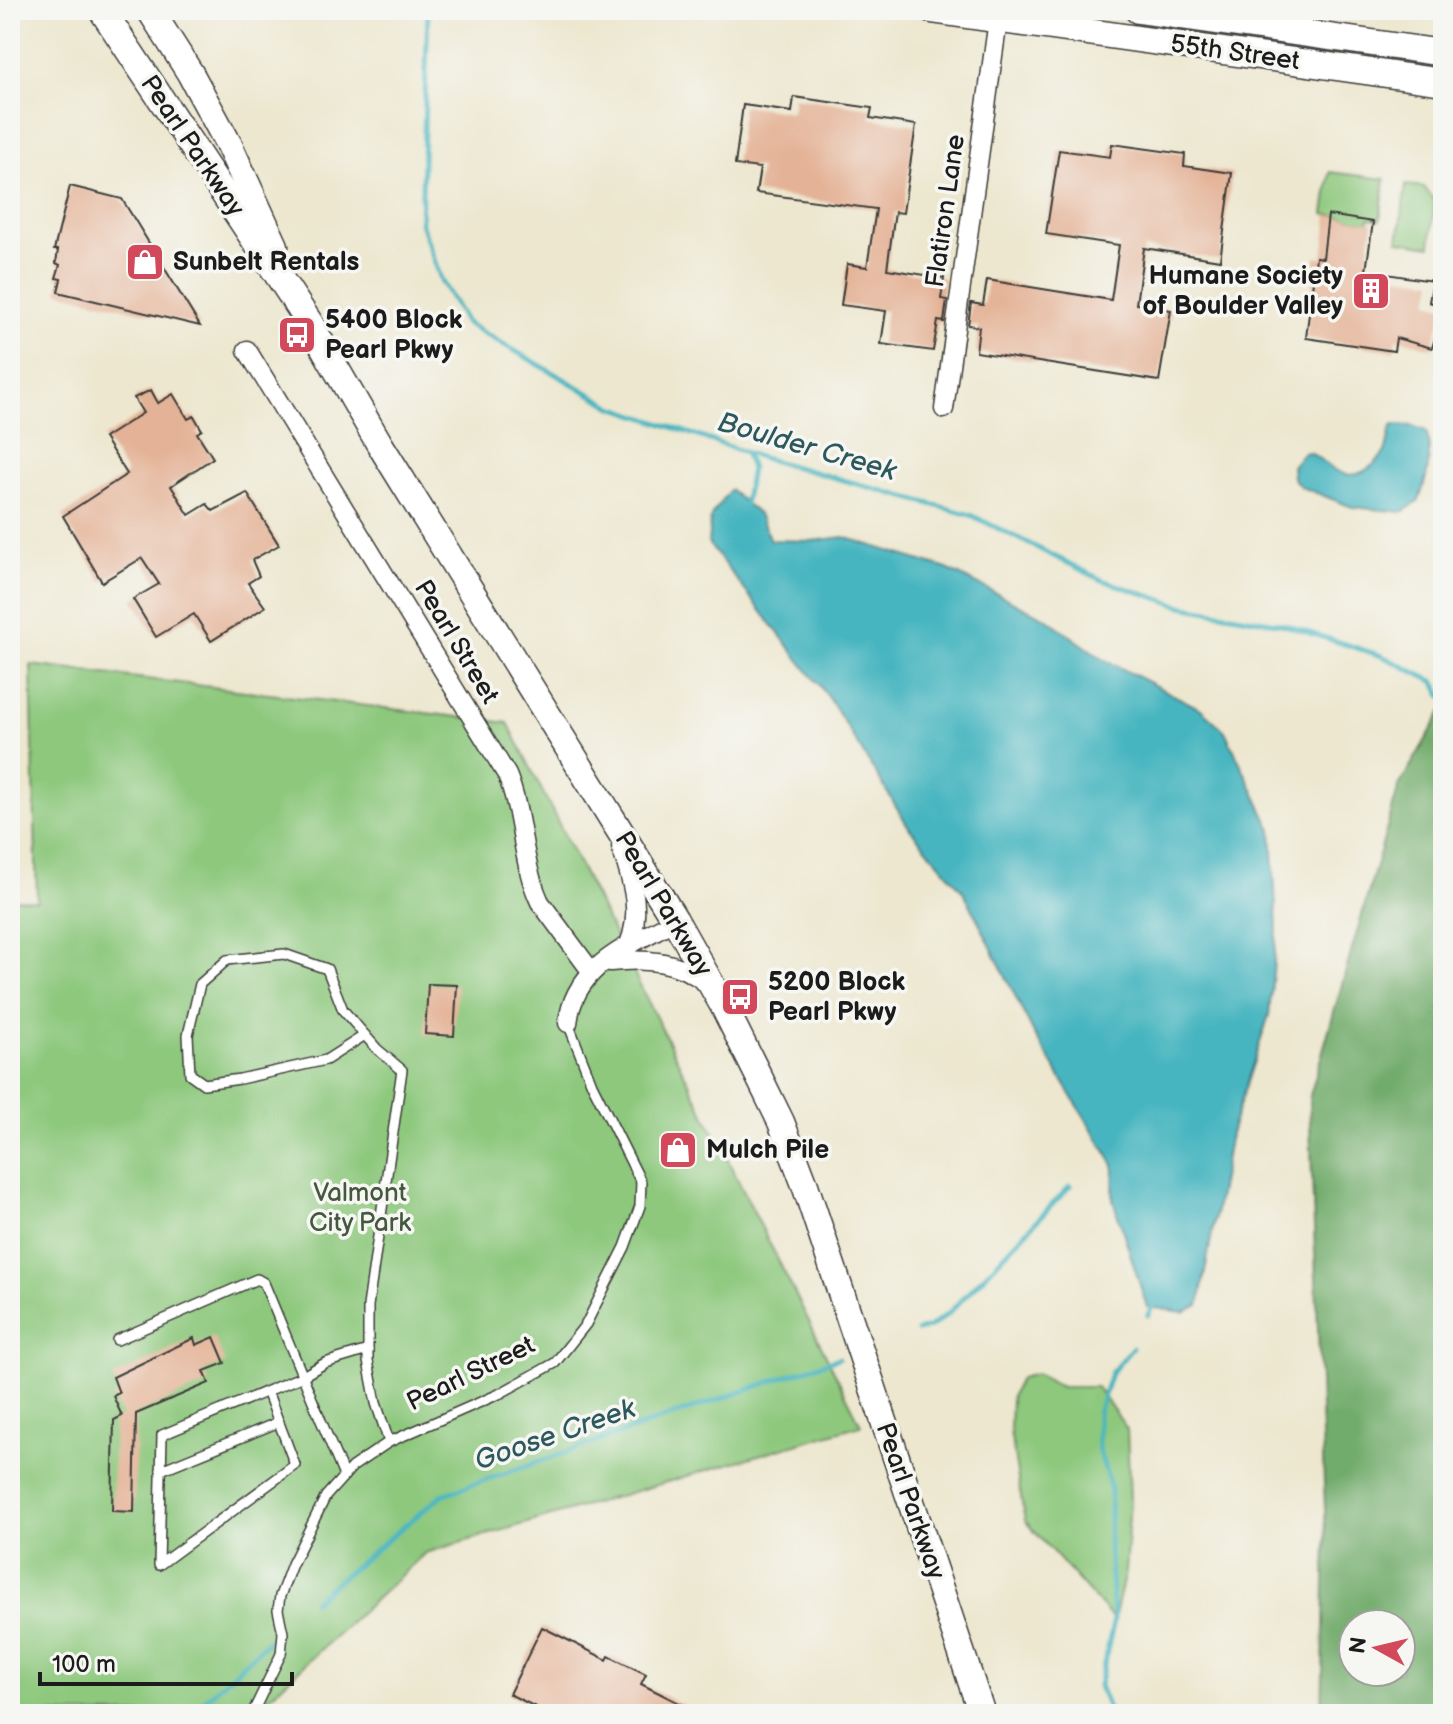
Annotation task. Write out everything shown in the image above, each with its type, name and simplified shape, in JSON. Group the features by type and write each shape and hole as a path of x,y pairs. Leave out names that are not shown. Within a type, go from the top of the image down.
{"main road":[{"name":"Pearl Parkway","path":"102,10 309,322 379,443 675,920 716,992 781,1122 804,1182 982,1714"},
{"name":"Pearl Parkway","path":"150,10 190,73 229,145 309,322"},
{"name":"55th Street","path":"931,10 1001,13 1443,82"},
{"name":"55th Street","path":"1138,10 1443,53"}],"street":[{"name":"Flatiron Lane","path":"944,409 1001,13"},
{"name":"Pearl Street","path":"247,350 507,775 519,810 528,868 540,902 597,967"},
{"path":"611,818 636,897 637,919 628,947"},
{"name":"Pearl Street","path":"568,1023 574,995 597,967 675,920"},
{"path":"597,967 635,960 670,964 694,974 716,992"}],"lane":[{"path":"365,1035 326,1060 204,1084 190,1074 188,1035 200,984 227,960 284,954 327,969 343,1010 402,1070 368,1306 368,1350 376,1403 389,1442"},
{"name":"Pearl Street","path":"252,1714 276,1670 281,1654 283,1633 278,1610 284,1585 326,1496 344,1476 389,1442 499,1394 555,1363 586,1324 625,1247 640,1206 641,1182 592,1084 568,1023"},
{"path":"117,1340 257,1279 264,1283 344,1476"},
{"path":"267,1391 295,1465 159,1565 162,1435 267,1391 303,1376 325,1363 368,1350"},
{"path":"161,1470 279,1422"}],"green space":[{"path":"1330,172 1385,179 1380,220 1369,218 1368,222 1324,214"},
{"path":"1406,185 1424,187 1435,201 1430,246 1398,241"},
{"name":"Valmont City Park","path":"31,665 508,723 861,1425 425,1553 251,1714 10,1714 10,898 37,901"},
{"path":"1443,710 1443,1714 1322,1714 1326,1536 1309,1099 1399,786"},
{"path":"1036,1374 1061,1387 1097,1387 1127,1429 1130,1501 1125,1572 1114,1620 1025,1521 1010,1431 1011,1397 1020,1378"}],"water":[{"path":"1393,425 1413,426 1426,431 1429,449 1426,476 1418,502 1402,512 1352,507 1301,487 1293,478 1292,466 1303,453 1310,452 1332,469 1347,475 1364,471 1385,452"},
{"path":"730,490 760,516 770,540 811,541 844,537 947,569 1046,618 1103,659 1201,709 1225,731 1272,830 1277,930 1269,1015 1230,1134 1199,1305 1184,1312 1147,1307 1113,1200 1114,1165 1034,1034 964,892 910,829 829,698 708,543 711,516"}],"building":[{"path":"794,97 872,108 870,118 916,125 903,213 895,212 887,269 944,278 941,299 947,300 944,322 938,321 933,351 881,344 886,311 841,305 847,264 867,267 876,209 756,193 760,168 735,165 743,105 792,112"},
{"path":"1112,144 1185,154 1184,166 1232,173 1220,260 1144,248 1136,304 1171,310 1159,381 976,352 979,327 968,325 971,303 983,305 987,280 1111,300 1119,245 1046,234 1059,150 1110,157"},
{"path":"70,186 122,199 200,326 58,292 61,279 56,278 60,265 56,263 58,250 54,250"},
{"name":"Humane Society of Boulder Valley","path":"1328,215 1373,222 1366,271 1433,281 1429,302 1443,306 1443,312 1432,348 1396,338 1394,351 1306,338 1316,257 1323,258"},
{"path":"151,390 158,403 173,394 188,419 194,416 202,430 197,433 213,458 171,486 189,515 207,504 213,511 247,493 279,545 252,560 259,576 248,583 265,607 211,641 194,614 156,637 133,599 159,584 142,558 102,582 63,516 127,474 104,438 143,413 134,398"},
{"path":"428,984 457,985 454,1036 425,1034"},
{"path":"214,1337 225,1363 204,1371 209,1383 136,1414 134,1512 112,1511 114,1420 122,1416 113,1396 119,1393 113,1377 194,1338 196,1345"},
{"path":"542,1627 607,1660 609,1656 646,1674 641,1684 701,1714 550,1714 509,1694"}],"waterway":[{"name":"Boulder Creek","path":"428,10 421,223 442,282 466,323 613,407 759,457 971,515 1102,580 1181,606 1282,624 1382,656 1435,682 1443,697"},
{"path":"743,510 751,469 745,452"},
{"name":"Goose Creek","path":"918,1331 930,1327 949,1313 1070,1186"},
{"path":"1148,1315 1154,1302"},
{"path":"1110,1714 1099,1686 1114,1620 1109,1545 1111,1489 1098,1447 1098,1413 1111,1373 1132,1348"},
{"name":"Goose Creek","path":"313,1601 442,1495 839,1358"},
{"name":"Goose Creek","path":"190,1714 268,1641"}],"place":[{"name":"Sunbelt Rentals","path":"145,262"},
{"name":"Humane Society of Boulder Valley","path":"1371,291"},
{"name":"5400 Block Pearl Pkwy","path":"297,335"},
{"name":"5200 Block Pearl Pkwy","path":"740,997"},
{"name":"Mulch Pile","path":"678,1150"}]}
